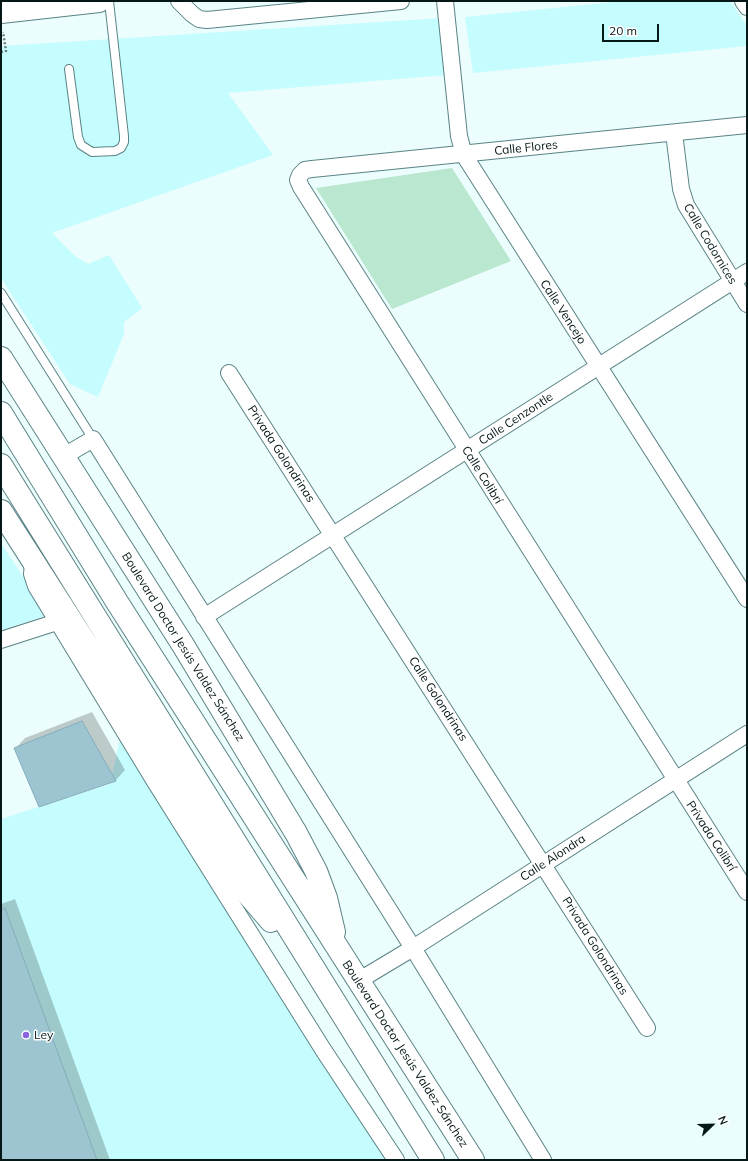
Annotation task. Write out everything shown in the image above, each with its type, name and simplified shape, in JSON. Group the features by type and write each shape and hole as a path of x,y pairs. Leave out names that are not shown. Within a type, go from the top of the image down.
{"main road":[{"path":"1,12 99,1"},
{"name":"Boulevard Doctor Jesús Valdez Sánchez","path":"1,358 200,671 296,833 316,871 326,898 338,949"},
{"name":"Boulevard Doctor Jesús Valdez Sánchez","path":"1,413 118,602 473,1160"},
{"path":"1,465 433,1160"},
{"path":"1,511 242,886 262,911 301,949"}],"street":[{"path":"179,1 199,19 207,20 401,1"},
{"name":"Calle Vencejo","path":"445,1 459,136 464,155 747,599"},
{"path":"743,1 747,8"},
{"name":"Calle Flores","path":"305,170 747,125"},
{"name":"Calle Codornices","path":"674,133 678,173 686,205 747,304"},
{"name":"Calle Colibrí","path":"305,170 300,174 298,180 300,187 675,780"},
{"name":"Calle Cenzontle","path":"204,617 747,272"},
{"name":"Privada Golondrinas","path":"229,373 333,535"},
{"path":"64,456 93,439 413,948 543,1160"},
{"name":"Calle Golondrinas","path":"333,535 543,864"},
{"path":"34,562 33,579 57,622 251,936 396,1160"},
{"path":"1,640 57,622"},
{"name":"Calle Alondra","path":"358,981 413,948 747,734"},
{"name":"Privada Colibrí","path":"675,780 747,892"},
{"name":"Privada Golondrinas","path":"543,864 647,1028"}],"lane":[{"path":"69,69 78,137 81,145 92,152 115,151 121,148 124,136 110,1"},
{"path":"1,293 93,439"}],"path":[{"path":"1,52 6,51"}],"shaded area":[{"path":"624,1 730,1 747,26 747,46 473,73 465,17"},
{"path":"443,18 446,75 228,93 273,155 52,233 75,256 88,264 109,255 142,308 124,322 124,334 98,397 70,384 1,278 1,46"},
{"path":"1,543 48,615 1,630"},
{"path":"120,739 390,1160 1,1160 1,819 110,784"}],"green space":[{"path":"452,168 511,261 392,309 316,188"}],"building":[{"path":"82,721 116,781 39,807 14,748"},
{"name":"Ley","path":"5,908 97,1160 1,1160 1,910"}],"place":[{"name":"Ley","path":"26,1035"}]}
